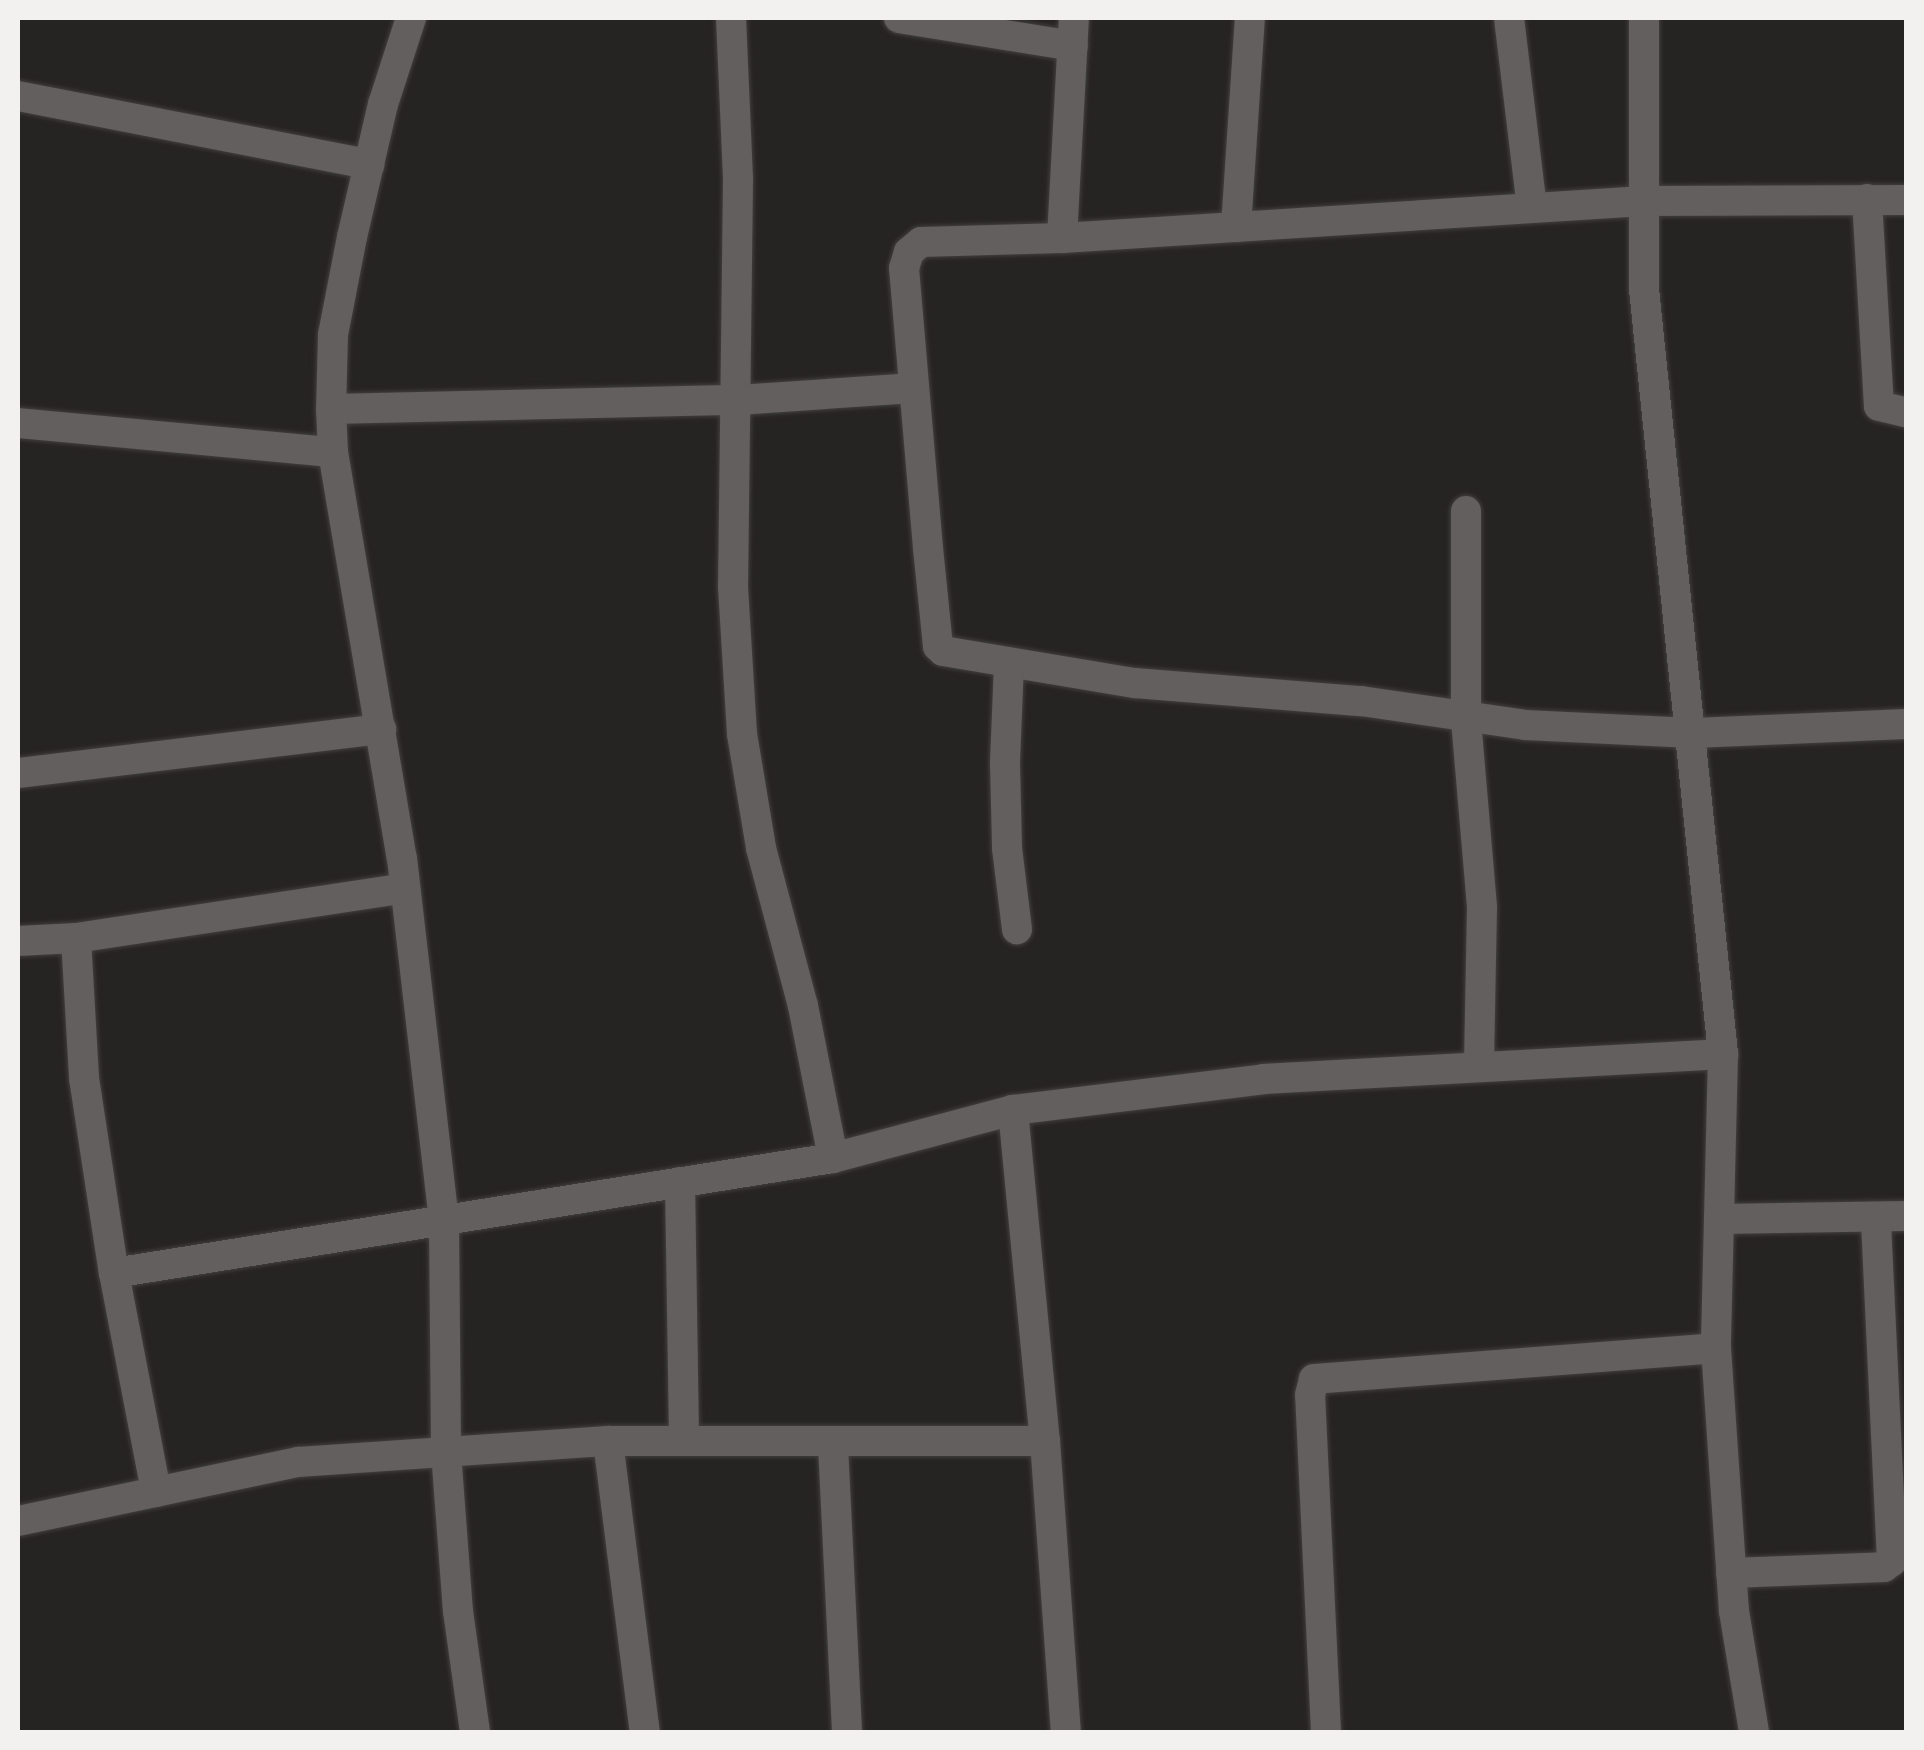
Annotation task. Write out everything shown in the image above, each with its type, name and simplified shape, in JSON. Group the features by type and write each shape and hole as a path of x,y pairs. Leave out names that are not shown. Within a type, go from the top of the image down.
{"street":[{"path":"411,18 369,164 332,334 331,409 334,452 405,888 444,1219 446,1452 458,1611 475,1732"},
{"path":"731,18 738,182 738,400 732,587 742,734 761,848 803,1006 833,1158"},
{"path":"899,18 1074,32 1062,238"},
{"path":"1236,227 1250,18"},
{"path":"1509,18 1532,208"},
{"path":"1644,18 1644,289 1723,1054 1716,1348 1731,1574 1754,1732"},
{"path":"18,96 369,164"},
{"path":"1867,198 1879,406 1906,412"},
{"path":"1906,200 1644,201 1062,238 921,242 909,252 904,268 938,646 943,652 1135,683 1361,701 1466,720 1692,733 1906,724"},
{"path":"331,409 738,400 914,388"},
{"path":"18,423 334,452"},
{"path":"1466,512 1466,720 1482,907 1479,1068"},
{"path":"1009,663 1006,815 1017,929"},
{"path":"18,773 380,729"},
{"path":"18,942 76,938 405,888"},
{"path":"76,938 84,1078 114,1272 156,1492"},
{"path":"114,1272 833,1158 1014,1110 1264,1079 1723,1054"},
{"path":"1014,1110 1045,1441 1066,1732"},
{"path":"680,1182 684,1440"},
{"path":"1719,1219 1891,1217 1897,1456 1892,1561 1884,1568 1731,1574"},
{"path":"1326,1732 1310,1395 1314,1379 1716,1348"},
{"path":"18,1522 298,1462 608,1442 1045,1441"},
{"path":"608,1442 646,1732"},
{"path":"833,1444 841,1731"}]}
